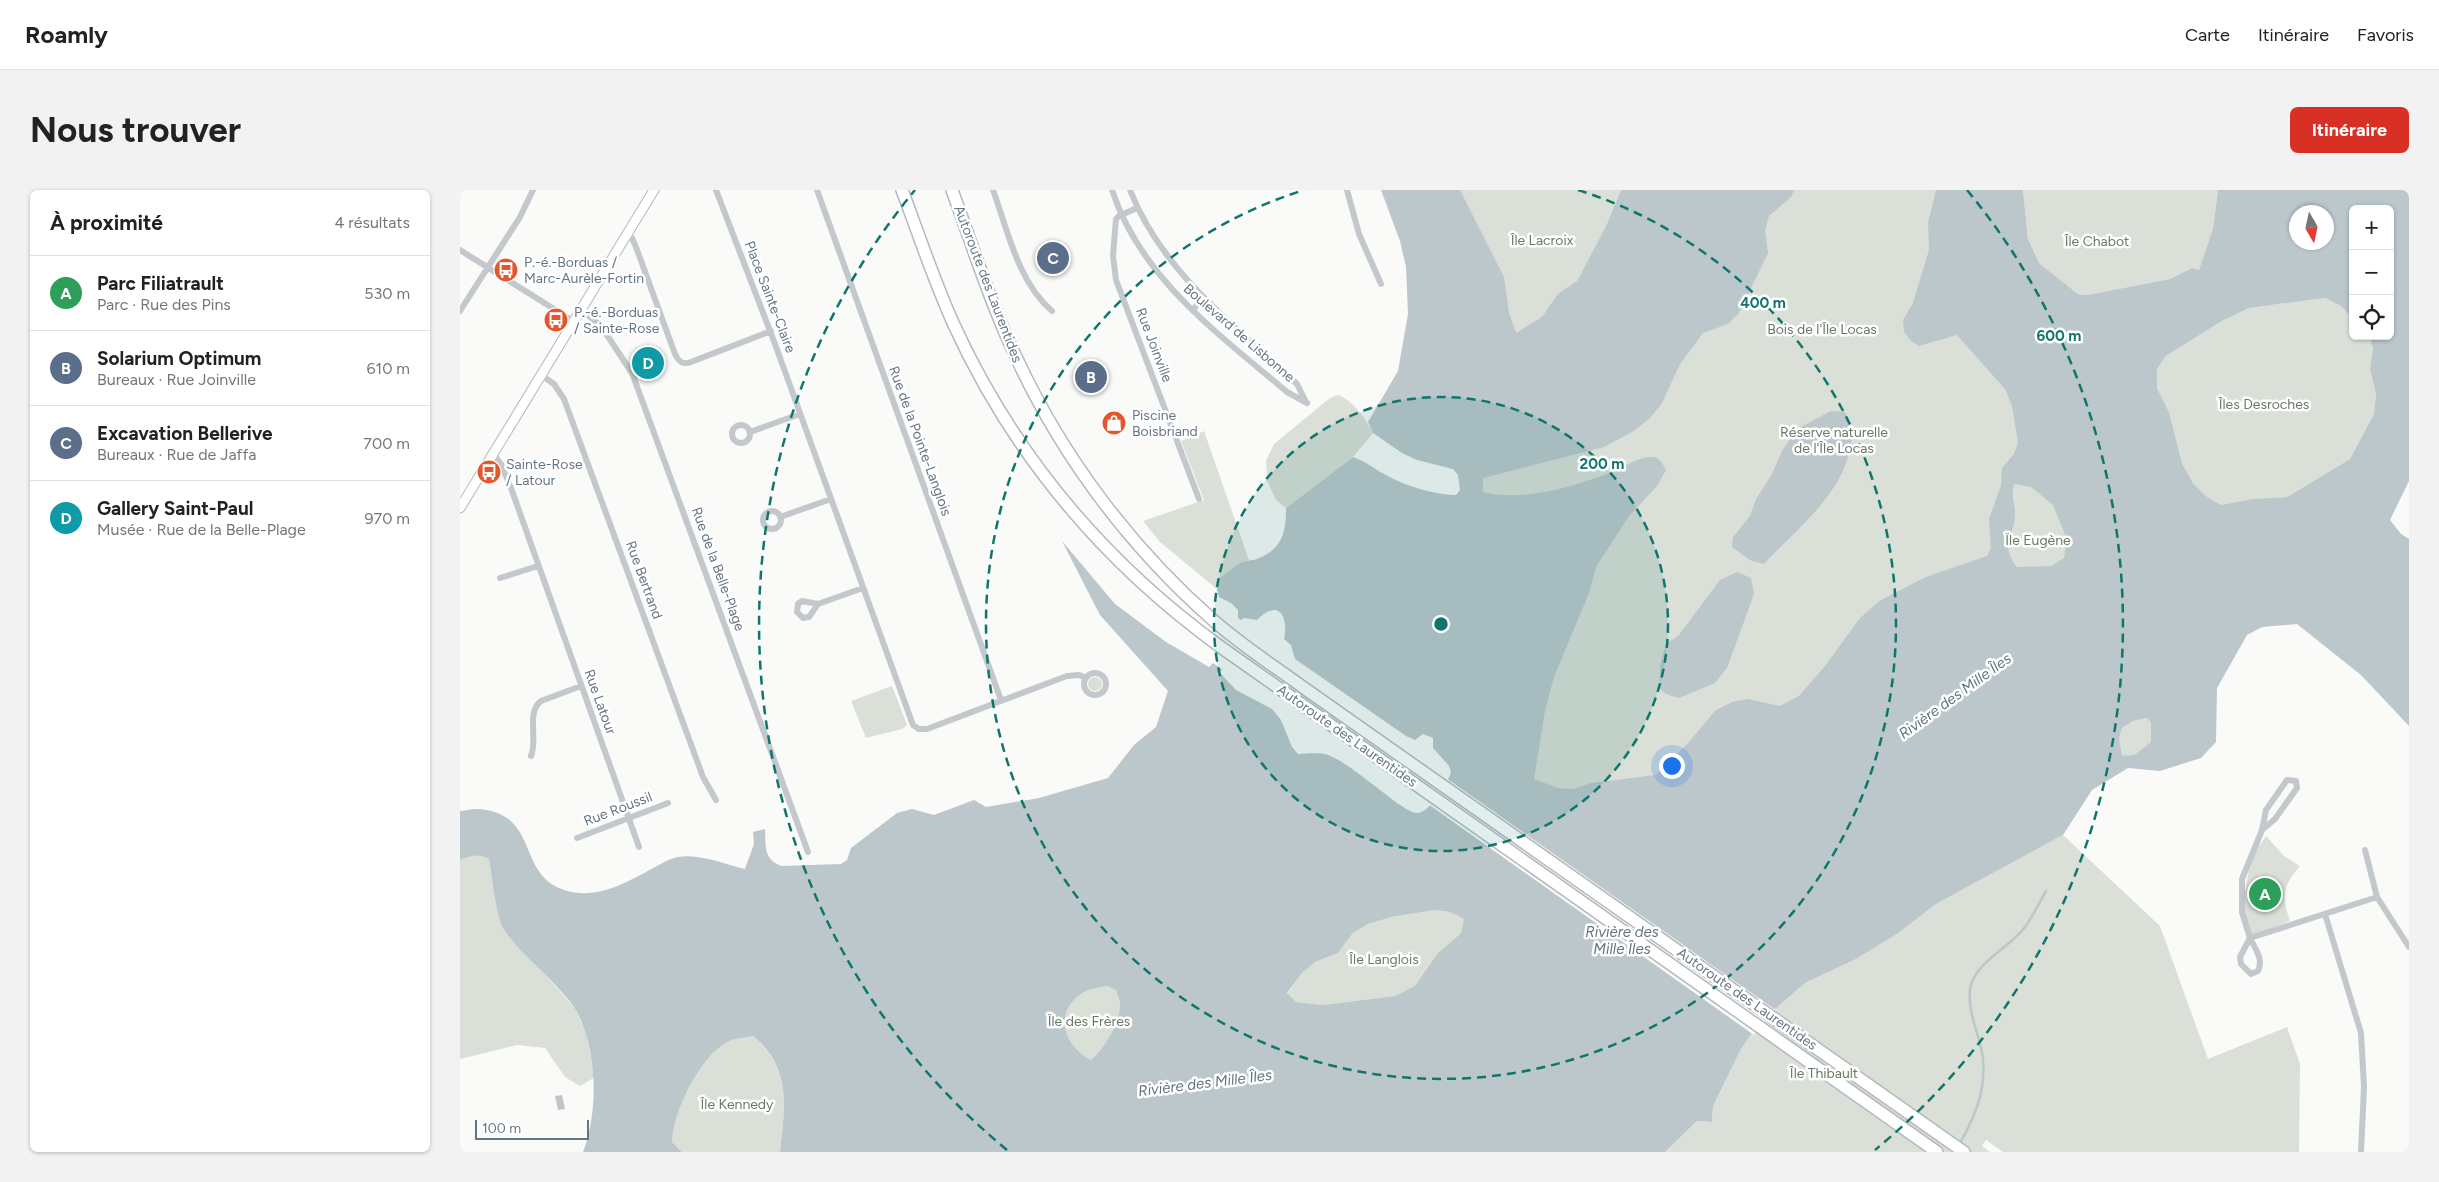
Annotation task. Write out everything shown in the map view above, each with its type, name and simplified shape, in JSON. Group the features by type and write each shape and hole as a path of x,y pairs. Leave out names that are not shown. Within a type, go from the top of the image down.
{"highway":[{"name":"Autoroute des Laurentides","path":"902,190 942,298 976,370 1018,440 1069,508 1129,572 1172,611 1937,1152"},
{"name":"Autoroute des Laurentides","path":"952,190 997,314 1026,379 1063,445 1118,521 1175,584 1224,629 1432,778 1964,1152"}],"street":[{"path":"460,311 520,217 533,190"},
{"path":"460,508 654,190"},
{"name":"Place Sainte-Claire","path":"716,190 770,331 914,727 923,729 931,727 1001,700"},
{"name":"Rue de la Pointe-Langlois","path":"817,190 1001,700"},
{"path":"993,190 1027,280 1036,295 1052,310"},
{"name":"Boulevard de Lisbonne","path":"1112,190 1122,214 1147,260 1177,297 1287,392 1307,403 1297,384 1202,296 1165,255 1137,208 1130,190"},
{"path":"1346,190 1359,234 1381,284"},
{"path":"1122,214 1137,208"},
{"name":"Rue Joinville","path":"1122,214 1116,219 1113,256 1116,280 1199,499"},
{"path":"626,234 632,238 636,247 675,354 680,362 685,364 692,362 770,331"},
{"path":"460,250 573,321"},
{"path":"1193,312 1202,296"},
{"name":"Rue de la Belle-Plage","path":"580,309 601,326 632,373 808,852"},
{"name":"Rue Bertrand","path":"542,375 557,387 564,399 703,777 716,800"},
{"path":"750,432 800,414"},
{"name":"Rue Latour","path":"494,455 500,462 507,478 639,847"},
{"path":"780,517 831,499"},
{"path":"500,578 538,566"},
{"path":"818,604 863,588"},
{"path":"1001,700 1067,676 1079,675 1086,678"},
{"path":"531,756 534,744 536,706 541,701 581,686"},
{"path":"2262,830 2275,819 2297,788 2296,781 2287,780 2266,810 2262,830 2242,879 2242,912 2250,938 2260,957 2261,965 2258,971 2251,974 2240,964 2240,957 2250,938 2377,897"},
{"name":"Rue Roussil","path":"577,838 668,803"},
{"path":"2365,850 2377,897 2409,947"},
{"path":"2325,914 2361,1033 2364,1087 2361,1152"}],"green space":[{"name":"Île Lacroix","path":"1436,190 1621,190 1606,226 1577,281 1519,362"},
{"name":"Réserve naturelle de l'Île Locas","path":"1764,190 1962,190 2078,497 2074,578 1841,686 1551,852 1464,512 1469,452"},
{"name":"Île Chabot","path":"2023,190 2218,190 2213,228 2199,270 2192,268 2170,279 2087,295 2078,294 2039,263 2028,239"},
{"name":"Îles Desroches","path":"2325,298 2341,306 2349,315 2349,340 2370,340 2373,348 2370,369 2376,394 2374,414 2350,459 2287,497 2252,499 2221,505 2206,496 2193,483 2182,463 2169,412 2157,388 2157,369 2166,356 2222,321 2249,308"},
{"path":"1338,395 1354,406 1363,416 1373,433 1353,457 1286,508 1276,500 1267,481 1266,461 1274,444 1330,398"},
{"path":"1204,431 1249,560 1218,579 1217,589 1160,542 1143,521 1204,500 1181,441"},
{"path":"1095,677 1100,679 1102,684 1100,689 1095,691 1090,689 1088,684 1090,679"},
{"path":"892,686 907,725 902,729 866,738 851,701"},
{"path":"2147,718 2151,723 2151,742 2134,755 2121,757 2119,739 2122,728 2133,721"},
{"name":"Île Thibault","path":"2063,835 2160,926 2208,1059 2287,1027 2300,1064 2299,1152 2003,1152 1986,1140 1982,1146 1990,1152 1665,1152 1697,1121 1712,1122 1713,1106 1741,1049 1758,1024 1805,983 1856,959 1897,934 1936,904"},
{"path":"2266,836 2284,856 2300,866 2290,879 2285,891 2285,904 2290,921 2251,936 2243,904 2251,858"},
{"path":"472,855 483,855 489,859 502,924 576,1010 586,1034 595,1077 580,1086 565,1077 545,1048 517,1045 460,1059 460,860"},
{"name":"Île Langlois","path":"1435,910 1450,912 1464,919 1461,933 1438,953 1416,986 1395,996 1323,1005 1295,1002 1287,994 1302,973 1315,962 1338,953 1353,933 1368,924 1392,917"},
{"name":"Ïle des Frères","path":"1107,986 1116,989 1120,1003 1120,1012 1111,1035 1091,1060 1074,1046 1065,1029 1065,1020 1072,1002 1081,994"},
{"name":"Île Kennedy","path":"753,1036 766,1049 780,1076 784,1105 780,1152 682,1152 672,1142 677,1116 689,1086 707,1060 727,1042"}],"water":[{"name":"Rivière des Mille Îles","path":"1381,190 1460,190 1504,277 1509,313 1516,333 1542,317 1558,294 1577,281 1606,226 1621,190 1794,190 1791,197 1769,216 1765,230 1768,253 1739,313 1728,324 1703,333 1680,364 1661,405 1649,419 1632,432 1604,447 1483,478 1483,492 1515,495 1548,492 1564,488 1610,473 1636,460 1647,457 1658,459 1666,470 1657,486 1629,516 1596,567 1589,593 1554,677 1545,711 1534,779 1558,788 1573,789 1591,783 1656,775 1688,743 1716,710 1732,702 1748,699 1780,706 1799,696 1825,666 1860,618 1881,600 1926,577 1987,556 1991,548 1989,519 2001,485 2002,468 2014,454 2018,443 2012,406 2005,389 1957,335 1919,346 1911,341 1904,332 1903,320 1913,303 1929,250 1928,223 1936,190 2023,190 2028,239 2039,263 2078,294 2087,295 2170,279 2192,268 2199,270 2213,228 2218,190 2409,190 2409,481 2390,520 2401,534 2409,539 2409,726 2361,675 2297,624 2262,627 2247,635 2217,688 2216,742 2201,758 2160,771 2128,768 2092,790 2063,835 1936,904 1897,934 1856,959 1805,983 1758,1024 1741,1049 1713,1106 1712,1122 1697,1121 1665,1152 780,1152 784,1104 780,1075 766,1048 753,1036 727,1042 707,1060 689,1087 677,1116 672,1142 682,1152 583,1152 592,1118 594,1081 589,1044 584,1027 570,1002 514,943 502,926 496,903 489,859 471,856 460,860 460,811 475,809 496,812 510,820 519,831 539,871 549,882 564,890 589,893 613,888 678,857 694,856 745,869 754,844 753,832 765,829 768,855 771,860 781,866 841,864 847,860 851,848 897,813 912,809 934,815 974,800 986,807 1039,798 1108,778 1134,745 1156,727 1168,691 1100,615 1062,541 1115,604 1166,642 1209,667 1213,663 1222,669 1220,673 1236,690 1272,709 1281,720 1292,747 1298,754 1324,754 1338,760 1410,811 1422,812 1432,803 1451,773 1449,766 1433,748 1433,738 1423,734 1415,740 1406,736 1295,659 1291,645 1284,639 1285,623 1283,617 1276,610 1271,610 1257,620 1244,618 1241,620 1238,618 1238,610 1231,603 1219,597 1217,589 1218,579 1237,565 1259,558 1273,549 1278,544 1284,531 1286,508 1353,457 1392,478 1419,489 1447,495 1456,495 1460,490 1458,475 1453,469 1417,460 1402,453 1373,433 1368,422 1398,371 1408,314 1406,267 1400,241","holes":["2349,205 2394,205 2394,340 2370,340 2373,348 2370,369 2376,394 2374,414 2350,459 2287,497 2252,499 2221,505 2206,496 2193,483 2182,463 2169,412 2157,388 2157,369 2166,356 2222,321 2249,308 2325,298 2341,306 2349,315","2014,484 2031,487 2053,505 2067,539 2064,558 2051,566 2017,567 2012,559 2008,545 2015,519","2147,718 2151,723 2151,742 2134,755 2122,756 2119,739 2122,728 2133,721","1435,910 1450,912 1464,919 1461,933 1438,953 1415,986 1395,996 1323,1005 1296,1002 1287,993 1302,973 1315,962 1338,953 1353,933 1368,924 1392,917","1107,986 1116,990 1120,1003 1119,1012 1110,1035 1091,1060 1074,1046 1065,1029 1065,1020 1072,1002 1081,994"]},
{"path":"1831,411 1845,412 1851,433 1851,445 1846,463 1838,480 1816,510 1764,564 1750,560 1732,547 1733,537 1750,516 1756,499 1771,476 1782,451 1797,429"},
{"path":"1737,572 1751,578 1754,594 1727,668 1715,683 1679,698 1666,694 1660,689 1660,666 1666,644 1679,635 1720,580"},
{"path":"562,1095 565,1109 558,1110 555,1096"}],"pier":[{"path":"1446,778 1777,1011 1760,1026 1754,1035 1428,804"}],"waterway":[{"path":"1959,1145 1977,1108 1983,1083 1983,1057 1970,1003 1970,990 1973,980 1985,964 2025,927 2046,891"}],"place":[{"name":"Excavation Bellerive","path":"1053,258"},
{"name":"P.-é.-Borduas / Marc-Aurèle-Fortin","path":"506,270"},
{"name":"P.-é.-Borduas / Sainte-Rose","path":"556,320"},
{"name":"Gallery Saint-Paul","path":"648,363"},
{"name":"Solarium Optimum","path":"1091,377"},
{"name":"Piscine Boisbriand","path":"1114,423"},
{"name":"Sainte-Rose / Latour","path":"489,472"},
{"name":"Parc Filiatrault","path":"2265,894"}],"park label":[{"name":"Bois de l'Île Locas","path":"1822,329"},
{"name":"Ïle Eugène","path":"2038,540"}]}
